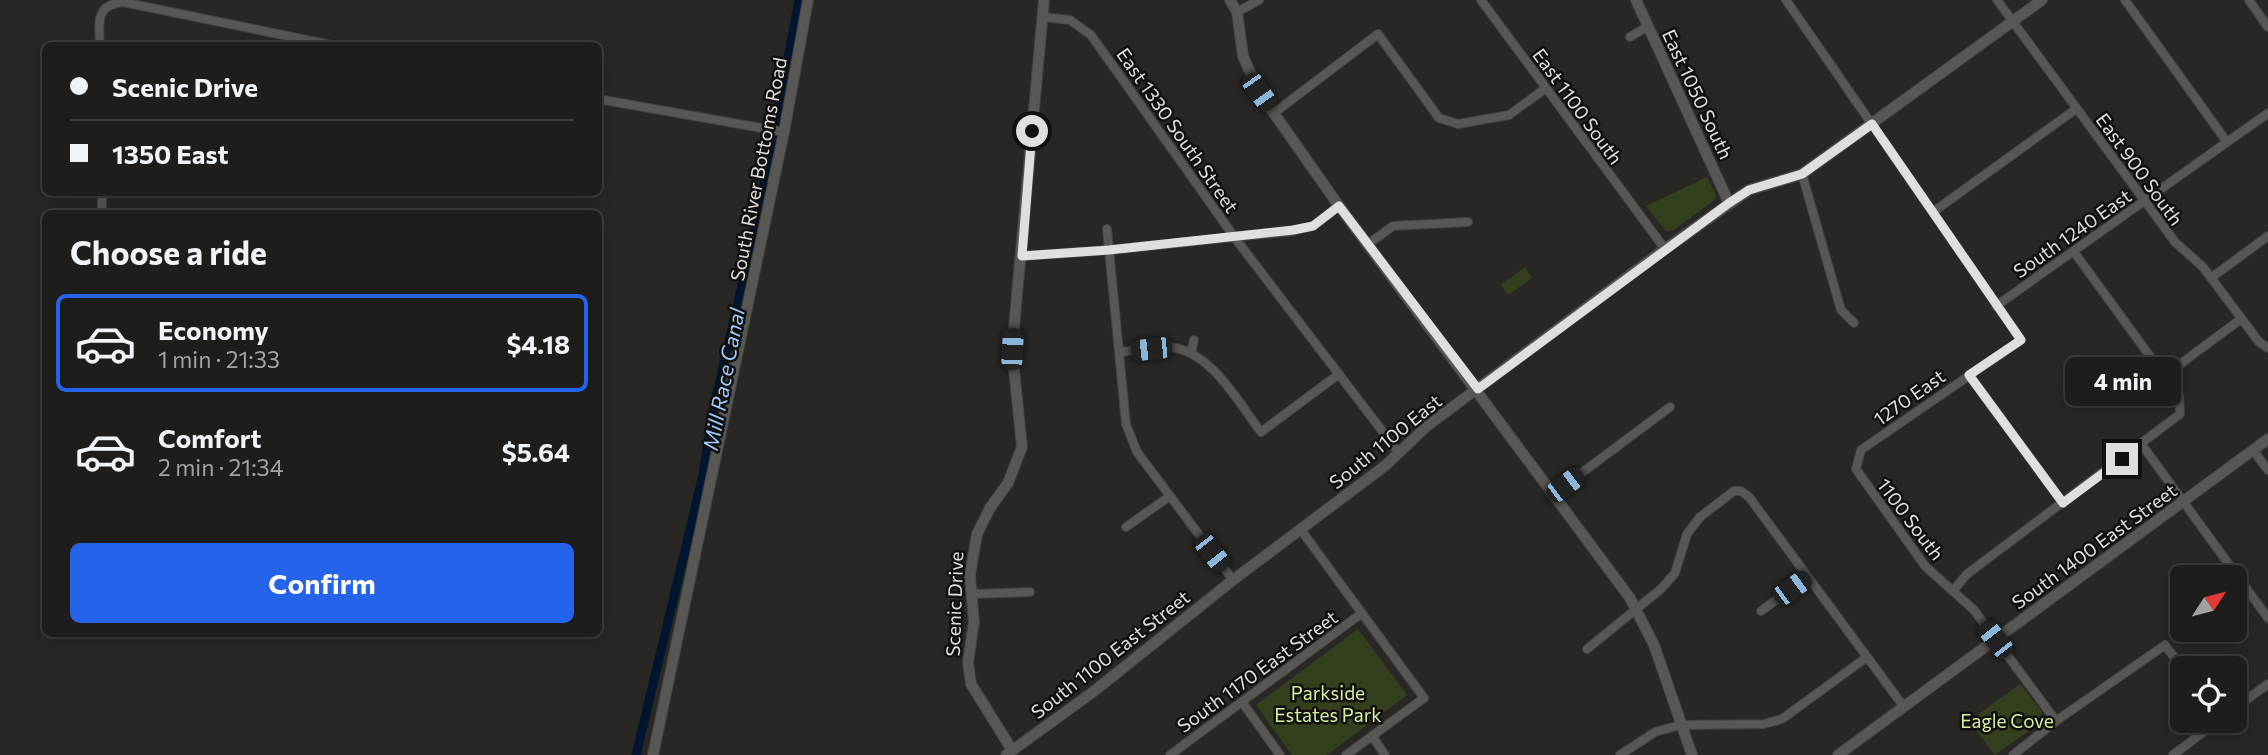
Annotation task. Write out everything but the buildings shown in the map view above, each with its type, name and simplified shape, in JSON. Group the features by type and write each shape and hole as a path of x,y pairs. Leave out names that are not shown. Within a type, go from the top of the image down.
{"street":[{"name":"South River Bottoms Road","path":"653,755 808,0"},
{"name":"Scenic Drive","path":"1009,753 971,684 968,662 974,622 971,555 977,534 1008,483 1022,447 1019,391 1012,349 1044,0"},
{"path":"1230,0 1237,12 1243,56 1250,76 1274,113 1339,206 1478,389 1637,611 1662,664 1692,755"},
{"path":"1237,12 1259,0"},
{"name":"East 1100 South","path":"1481,0 1665,248"},
{"name":"East 1050 South","path":"1636,0 1729,203"},
{"path":"1786,0 1996,306"},
{"name":"East 900 South","path":"1997,0 2184,253 2211,278 2259,342 2268,348"},
{"name":"South 1100 East","path":"1301,530 1399,453 1427,426 1665,248 1749,190 1802,174 2042,0"},
{"path":"2125,0 2227,142"},
{"path":"2249,0 2268,27"},
{"path":"100,42 99,13 105,6 123,2 317,42"},
{"name":"East 1330 South Street","path":"1043,17 1070,20 1091,35 1235,237 1399,453"},
{"path":"1630,37 1648,26"},
{"path":"1274,113 1378,34 1439,118 1458,124 1509,115 1546,88"},
{"path":"602,100 781,132"},
{"path":"1933,212 2076,109"},
{"name":"South 1240 East","path":"1996,306 2268,113"},
{"path":"1802,174 1841,310 1854,323"},
{"path":"1022,256 1109,250 1313,226 1339,206"},
{"path":"1368,244 1393,226 1468,222"},
{"path":"1108,229 1126,425 1137,452 1233,580"},
{"path":"2211,278 2268,236"},
{"path":"1953,591 1967,574 2175,420 2182,409 2179,396 2074,252"},
{"name":"1270 East","path":"1855,461 1861,450 2021,340 1996,306"},
{"path":"2164,376 2241,319"},
{"path":"1191,353 1194,340"},
{"path":"1120,352 1169,347 1191,353 1211,368 1261,432 1339,374"},
{"path":"1969,375 2063,503"},
{"path":"1552,495 1670,407"},
{"name":"South 1400 East Street","path":"1838,755 2268,439"},
{"path":"2142,445 2268,617"},
{"path":"2253,450 2268,470"},
{"name":"1100 South","path":"1855,461 1858,476 1925,566 1975,610 2056,721"},
{"path":"1587,649 1637,611 1675,573 1687,534 1700,517 1734,491 1741,491 1904,707"},
{"path":"1126,527 1170,496"},
{"path":"1301,530 1424,698 1346,755"},
{"name":"South 1100 East Street","path":"1009,753 1093,692 1233,580 1301,530"},
{"path":"1762,611 1808,577"},
{"path":"973,594 1030,593"},
{"name":"South 1170 East Street","path":"1170,755 1362,613"},
{"path":"2013,755 2056,721 2165,645 2173,656"},
{"path":"1620,755 1655,732 1680,725 1764,724 1782,719 1867,657"},
{"path":"2247,699 2268,684"},
{"path":"1242,702 1280,755"},
{"path":"2173,755 2202,733"},
{"path":"1372,736 1385,755"}],"green space":[{"path":"1707,177 1716,195 1713,201 1674,230 1666,231 1646,206"},
{"path":"1525,267 1532,278 1508,295 1501,285"},
{"name":"Parkside Estates Park","path":"1358,629 1407,695 1327,755 1292,755 1256,705"},
{"name":"Eagle Cove","path":"2020,684 2042,712 2041,722 1995,755 1969,721"}],"waterway":[{"name":"Mill Race Canal","path":"636,755 703,475 713,411 759,211 799,0"}],"route":[{"path":"1032,131 1022,256 1109,250 1293,230 1313,226 1339,206 1478,389 1729,203 1749,190 1790,180 1802,174 1872,124 2021,340 1969,375 2063,503 2122,459"}]}
